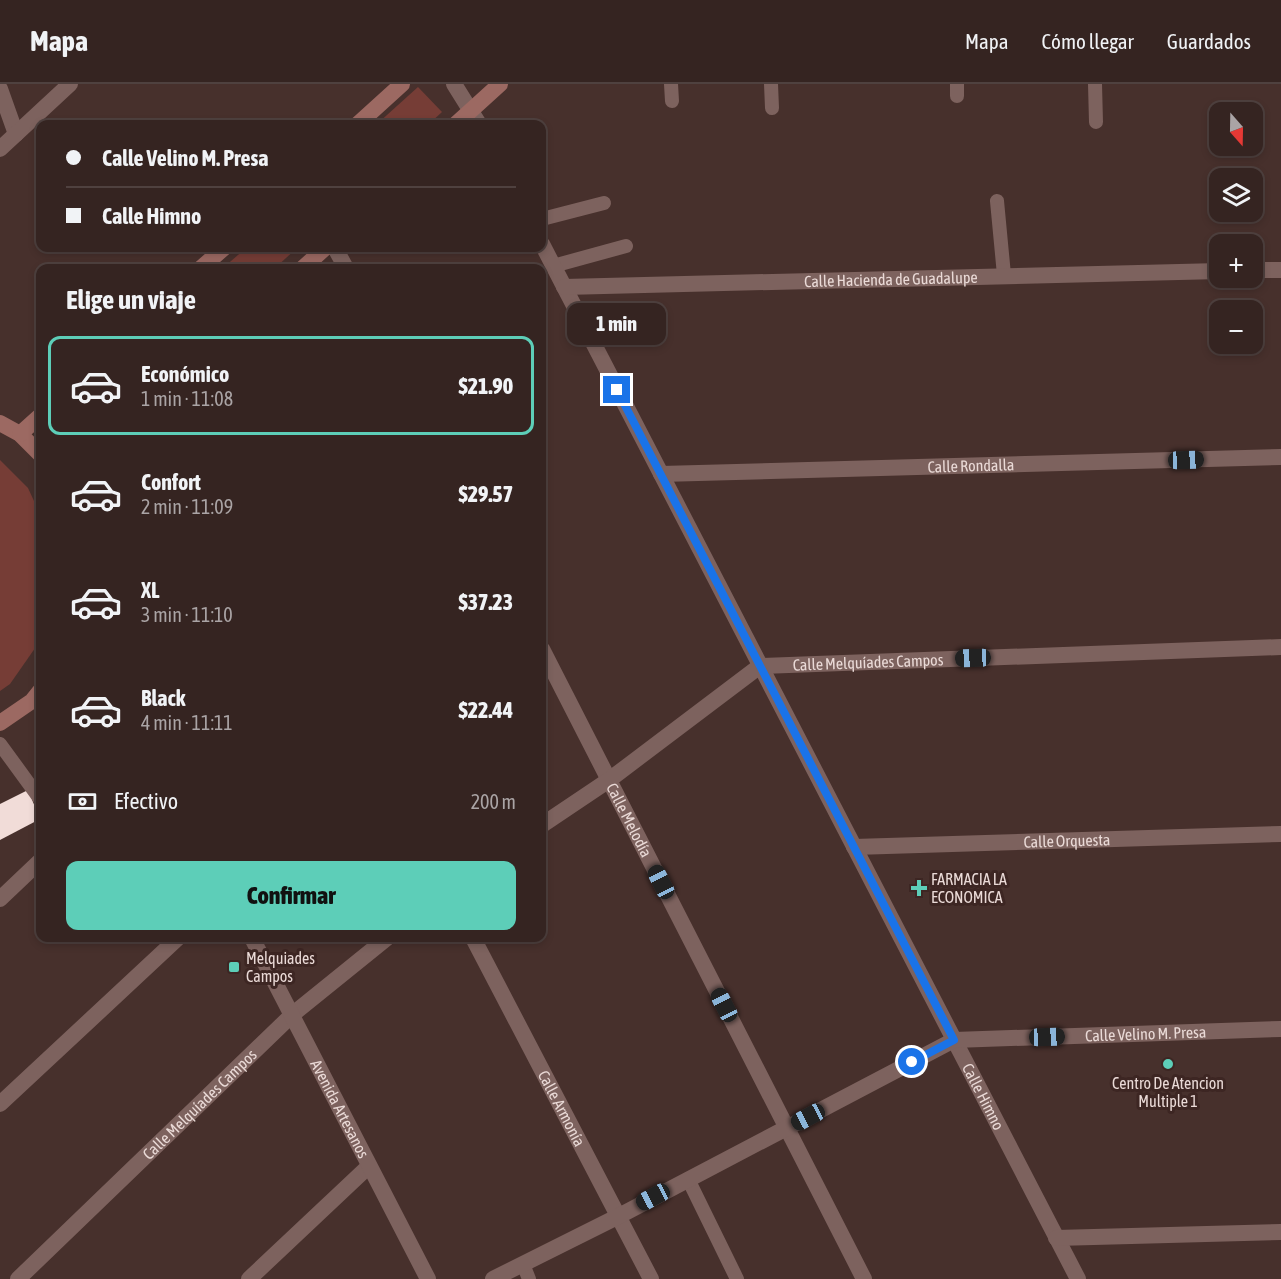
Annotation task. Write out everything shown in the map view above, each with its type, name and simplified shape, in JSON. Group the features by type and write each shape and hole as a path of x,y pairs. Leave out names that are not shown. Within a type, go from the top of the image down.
{"main road":[{"path":"362,120 402,84"},
{"path":"476,117 500,84"},
{"path":"206,264 219,252"},
{"path":"307,264 321,252"},
{"path":"20,434 36,420"},
{"path":"0,423 20,434 36,450"},
{"path":"0,723 36,698"}],"street":[{"path":"0,149 70,84"},
{"path":"454,84 476,117"},
{"path":"0,89 16,134"},
{"name":"Calle Himno","path":"546,252 1078,1279"},
{"path":"1263,270 1281,270"},
{"name":"Calle Hacienda de Guadalupe","path":"564,286 1209,271"},
{"name":"Calle Rondalla","path":"660,474 1281,457"},
{"name":"Calle Melquíades Campos","path":"760,666 1281,647"},
{"name":"Calle Melodía","path":"546,657 864,1279"},
{"path":"546,822 609,780 760,666"},
{"name":"Calle Orquesta","path":"854,847 1281,834"},
{"path":"0,898 36,865"},
{"path":"0,1104 174,942"},
{"name":"Avenida Artesanos","path":"254,942 428,1279"},
{"name":"Calle Melquíades Campos","path":"18,1279 293,1014 382,942"},
{"name":"Calle Armonía","path":"475,942 651,1279"},
{"name":"Calle Velino M. Presa","path":"493,1279 526,1271 619,1216 954,1040 1281,1029"},
{"path":"249,1279 369,1166"},
{"path":"1056,1238 1281,1232"}],"lane":[{"path":"671,84 672,101"},
{"path":"771,84 772,108"},
{"path":"1095,84 1096,122"},
{"path":"997,201 1004,275"},
{"path":"546,218 604,203"},
{"path":"553,266 626,246"},
{"path":"0,744 36,794"},
{"path":"688,1179 737,1279"}],"shaded area":[{"path":"418,87 442,112 433,120 381,120"},
{"path":"241,252 293,252 279,264 228,264"},
{"path":"0,460 28,488 36,505 36,647 10,684 0,691"}],"building":[{"path":"28,790 36,809 36,821 0,840 0,804"}],"place":[{"name":"FARMACIA LA ECONOMICA","path":"919,888"},
{"name":"Melquiades Campos","path":"234,967"},
{"name":"Centro De Atencion Multiple 1","path":"1168,1064"}],"route":[{"path":"617,390 954,1040 912,1062"}]}
